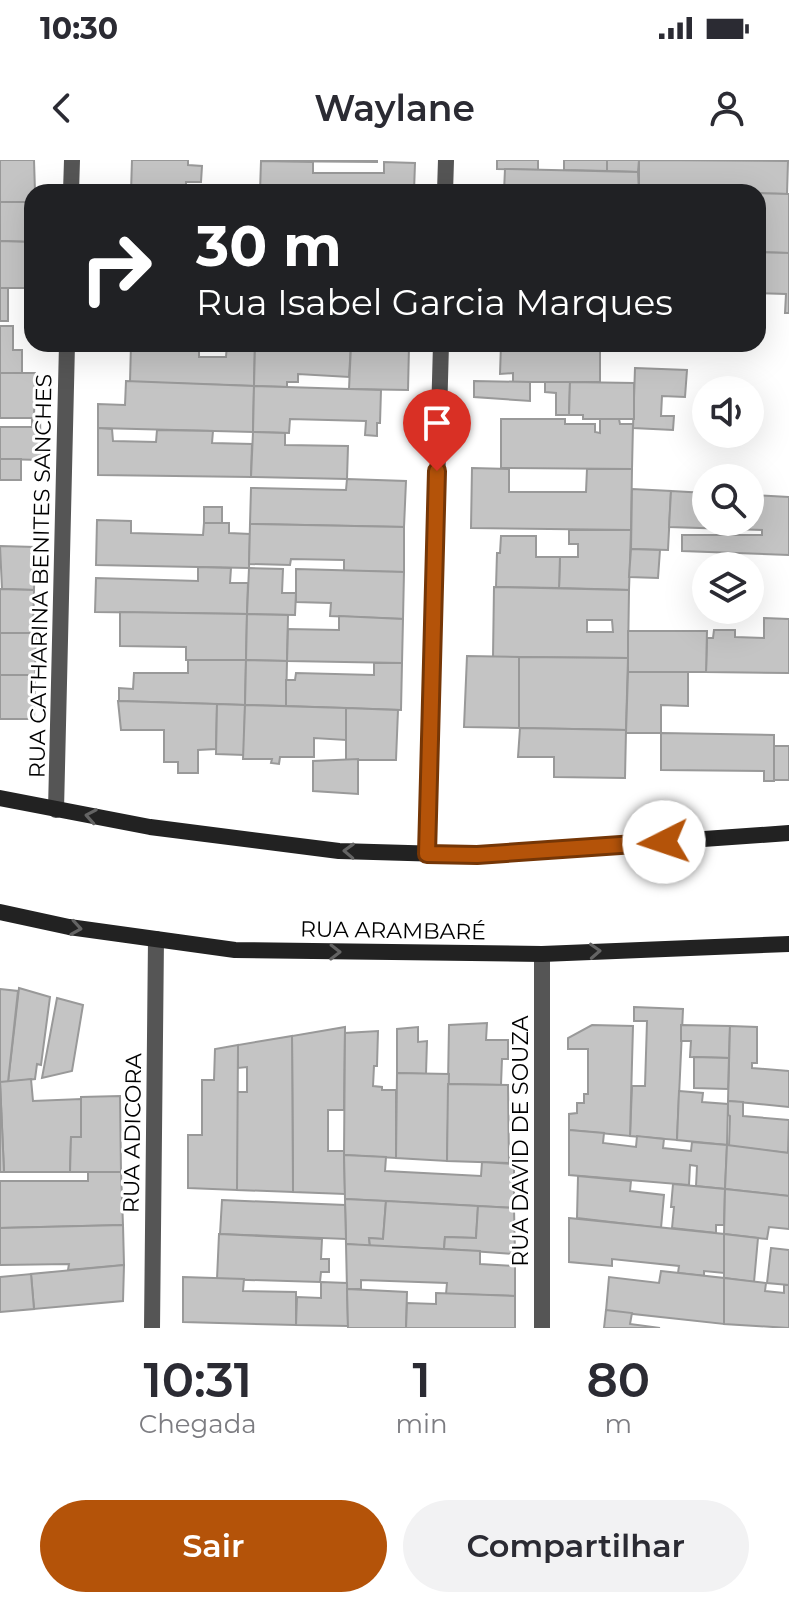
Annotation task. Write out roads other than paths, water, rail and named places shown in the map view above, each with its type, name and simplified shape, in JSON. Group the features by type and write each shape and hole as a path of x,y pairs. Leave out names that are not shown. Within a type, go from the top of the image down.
{"main road":[{"path":"0,798 150,827 339,851 477,855 789,833"},
{"name":"RUA ARAMBARÉ","path":"0,912 69,927 235,950 542,954 789,944"}],"street":[{"path":"71,184 72,160"},
{"path":"445,184 446,160"},
{"name":"RUA CATHARINA BENITES SANCHES","path":"56,810 67,352"},
{"path":"427,854 441,352"},
{"name":"RUA ADICORA","path":"152,1328 156,939"},
{"name":"RUA DAVID DE SOUZA","path":"542,954 542,1328"}]}
